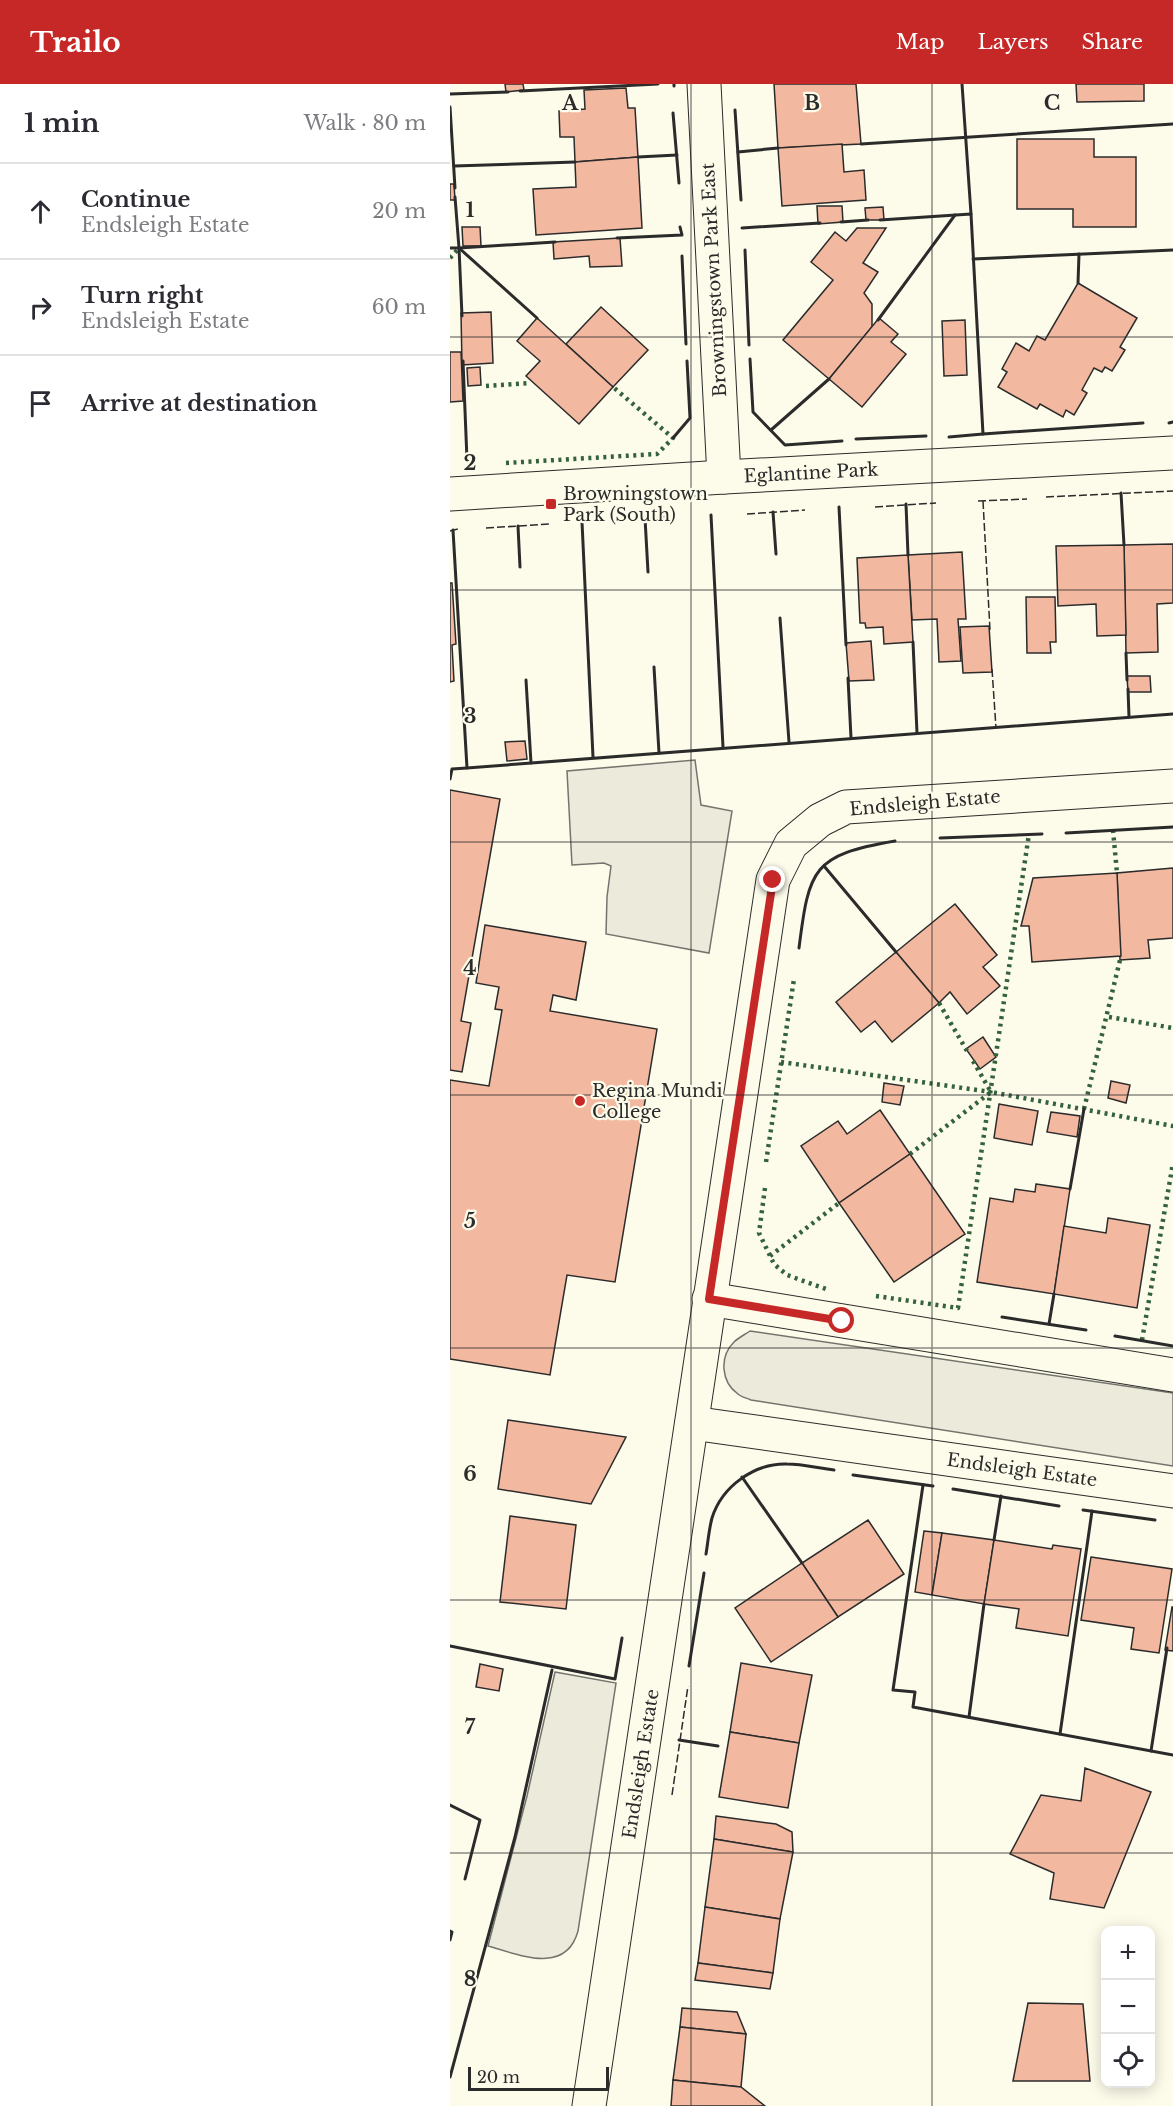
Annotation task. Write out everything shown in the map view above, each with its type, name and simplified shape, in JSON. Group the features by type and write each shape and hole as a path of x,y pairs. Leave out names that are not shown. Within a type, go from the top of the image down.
{"street":[{"name":"Browningstown Park East","path":"704,84 724,477"},
{"name":"Eglantine Park","path":"450,494 1173,453"},
{"name":"Endsleigh Estate","path":"589,2106 773,880 791,844 820,820 846,807 1173,786"},
{"path":"709,1299 1173,1375"},
{"name":"Endsleigh Estate","path":"692,1423 1173,1491"}],"shaded area":[{"path":"695,760 701,805 732,811 709,953 606,934 611,866 604,863 572,865 567,771"},
{"path":"750,1331 1173,1393 1173,1466 751,1400 732,1389 724,1369 729,1348"},
{"path":"555,1672 616,1683 578,1931 572,1945 563,1953 540,1958 514,1954 488,1946 527,1796"}],"building":[{"path":"505,84 523,84 524,90 506,92"},
{"path":"774,84 856,84 861,144 778,148"},
{"path":"1076,84 1144,84 1144,101 1077,102"},
{"path":"626,88 628,108 635,108 638,157 575,162 574,137 560,137 559,111 585,109 584,90"},
{"path":"1017,139 1094,139 1094,157 1136,157 1136,227 1073,227 1073,209 1017,209"},
{"path":"842,144 844,172 864,170 866,200 782,206 778,148"},
{"path":"638,157 642,228 536,235 533,189 576,187 575,162"},
{"path":"450,184 454,184 455,200 450,200"},
{"path":"817,206 842,206 843,222 818,224"},
{"path":"883,207 884,220 866,220 865,208"},
{"path":"462,227 480,227 481,246 463,246"},
{"path":"857,228 886,228 863,263 878,272 864,293 872,304 872,327 829,379 783,340 833,280 811,262 835,232 846,241"},
{"path":"620,238 622,266 590,267 589,256 554,259 553,242"},
{"path":"1078,283 1137,318 1120,347 1125,350 1112,371 1105,367 1102,372 1094,368 1082,390 1087,393 1074,415 1066,410 1063,417 1040,404 1037,409 998,387 1007,372 1002,369 1016,343 1029,351 1037,336 1045,340"},
{"path":"601,307 648,350 613,387 566,344"},
{"path":"491,312 493,363 462,365 461,313"},
{"path":"537,318 613,387 579,424 526,376 540,361 517,341"},
{"path":"879,318 898,334 891,342 906,354 862,407 829,379"},
{"path":"965,320 967,375 944,376 942,321"},
{"path":"450,352 461,352 463,401 450,402"},
{"path":"480,367 481,385 468,386 467,368"},
{"path":"1173,544 1173,603 1157,604 1158,652 1126,653 1124,545"},
{"path":"1124,545 1126,635 1097,636 1096,604 1058,606 1056,546"},
{"path":"962,552 966,619 958,619 961,661 939,662 937,619 912,620 908,555"},
{"path":"908,555 913,642 884,644 883,627 866,628 865,623 860,623 857,558"},
{"path":"450,583 452,583 456,644 452,645 454,681 450,682"},
{"path":"1026,597 1055,597 1056,642 1050,642 1051,653 1027,653"},
{"path":"989,626 992,672 963,673 960,627"},
{"path":"871,641 874,680 849,681 846,643"},
{"path":"1127,676 1150,676 1151,692 1128,692"},
{"path":"525,741 527,759 507,761 505,742"},
{"path":"450,790 500,799 461,1021 471,1023 462,1072 450,1070"},
{"path":"1173,868 1173,938 1148,940 1150,958 1120,960 1117,873"},
{"path":"1117,873 1121,956 1032,962 1029,926 1021,926 1033,878"},
{"path":"955,904 997,955 983,967 1000,986 967,1014 950,992 939,1003 896,952"},
{"path":"485,925 586,942 576,1000 553,995 550,1011 657,1029 615,1282 567,1275 550,1375 450,1359 450,1080 489,1086 502,1010 495,1009 499,987 476,983"},
{"path":"896,952 939,1003 892,1042 875,1021 861,1032 836,1002"},
{"path":"983,1037 996,1057 980,1069 966,1049"},
{"path":"1111,1081 1130,1085 1126,1103 1108,1098"},
{"path":"884,1083 904,1086 900,1105 882,1102"},
{"path":"999,1104 1038,1111 1032,1145 994,1138"},
{"path":"880,1110 910,1154 839,1203 801,1146 838,1121 847,1134"},
{"path":"1051,1112 1080,1116 1077,1137 1047,1132"},
{"path":"910,1154 965,1234 894,1282 839,1203"},
{"path":"1036,1184 1070,1189 1054,1294 977,1282 990,1198 1013,1202 1015,1189 1035,1192"},
{"path":"1108,1218 1150,1225 1137,1308 1054,1294 1064,1226 1106,1233"},
{"path":"508,1420 626,1437 591,1504 498,1489"},
{"path":"510,1516 576,1525 566,1609 500,1602"},
{"path":"868,1520 904,1574 838,1617 802,1563"},
{"path":"924,1531 942,1533 932,1595 915,1592"},
{"path":"942,1533 994,1540 984,1604 932,1595"},
{"path":"994,1540 1052,1549 1053,1545 1081,1549 1068,1636 1016,1628 1019,1609 984,1604"},
{"path":"1091,1557 1172,1569 1159,1653 1131,1649 1134,1628 1081,1620"},
{"path":"802,1563 838,1617 771,1662 735,1608"},
{"path":"1173,1607 1173,1651 1165,1650"},
{"path":"741,1663 812,1675 799,1743 730,1732"},
{"path":"480,1664 503,1669 499,1691 476,1687"},
{"path":"730,1732 799,1743 788,1808 719,1797"},
{"path":"1085,1768 1151,1792 1104,1908 1050,1899 1054,1873 1010,1854 1041,1795 1081,1801"},
{"path":"716,1816 776,1824 792,1832 793,1852 714,1839"},
{"path":"714,1839 793,1852 780,1919 705,1907"},
{"path":"705,1907 780,1919 773,1973 698,1963"},
{"path":"698,1963 773,1973 770,1989 695,1980"},
{"path":"1028,2003 1083,2004 1090,2081 1013,2081"},
{"path":"682,2008 737,2012 746,2034 680,2027"},
{"path":"680,2027 746,2034 741,2087 673,2080"},
{"path":"673,2080 741,2087 765,2106 671,2106"}],"hedge":[{"path":"450,258 459,248"},
{"path":"486,386 530,383"},
{"path":"506,463 657,454 673,438 613,387"},
{"path":"1113,830 1117,873"},
{"path":"876,1296 958,1308 1029,834"},
{"path":"1084,1109 1120,960"},
{"path":"766,1162 794,979"},
{"path":"939,1003 967,1051"},
{"path":"1109,1017 1173,1028"},
{"path":"973,1061 991,1092"},
{"path":"781,1062 991,1092"},
{"path":"910,1154 991,1092 1173,1126 1173,1123"},
{"path":"1142,1340 1173,1163"},
{"path":"765,1188 759,1233 774,1264 787,1275 826,1289"},
{"path":"770,1256 839,1203"}],"fence":[{"path":"1046,497 1173,491"},
{"path":"978,501 1027,499"},
{"path":"983,501 990,630"},
{"path":"875,507 936,503"},
{"path":"747,514 805,510"},
{"path":"616,520 676,516"},
{"path":"486,528 550,524"},
{"path":"450,531 458,529"},
{"path":"992,669 996,728"},
{"path":"672,1795 688,1686"}],"wall":[{"path":"520,91 658,84"},
{"path":"962,84 971,214"},
{"path":"450,94 508,92"},
{"path":"450,107 455,188"},
{"path":"735,110 741,200"},
{"path":"673,113 679,183"},
{"path":"861,144 1173,124"},
{"path":"738,152 778,148"},
{"path":"638,157 677,155"},
{"path":"454,166 575,162"},
{"path":"455,197 459,248 555,242"},
{"path":"880,220 971,214 983,434 1143,423"},
{"path":"878,320 955,215"},
{"path":"841,222 868,220"},
{"path":"742,228 820,223"},
{"path":"617,238 682,235 680,227"},
{"path":"450,248 459,248 537,318"},
{"path":"459,248 462,316"},
{"path":"745,250 749,345"},
{"path":"973,259 1173,250"},
{"path":"1078,283 1079,254"},
{"path":"682,256 686,344"},
{"path":"750,359 753,412 785,445 842,441"},
{"path":"463,361 467,460"},
{"path":"673,438 690,418 687,361"},
{"path":"771,430 829,379"},
{"path":"1169,423 1173,422"},
{"path":"949,437 983,434"},
{"path":"856,439 926,436"},
{"path":"1121,493 1124,545"},
{"path":"906,504 908,555"},
{"path":"839,507 846,645"},
{"path":"773,512 776,554"},
{"path":"711,515 723,747"},
{"path":"645,518 648,572"},
{"path":"582,522 593,757"},
{"path":"518,526 520,567"},
{"path":"453,530 467,768"},
{"path":"780,618 789,742"},
{"path":"913,642 917,733"},
{"path":"1126,653 1127,680"},
{"path":"654,667 659,753"},
{"path":"848,678 851,738"},
{"path":"526,680 531,763"},
{"path":"1128,689 1129,717"},
{"path":"450,779 452,769 1173,714"},
{"path":"1066,833 1173,827"},
{"path":"940,838 1042,834"},
{"path":"799,948 807,900 812,883 820,870 831,860 847,852 895,841"},
{"path":"824,866 896,952"},
{"path":"1070,1189 1084,1109"},
{"path":"1049,1324 1054,1294"},
{"path":"1002,1317 1086,1330"},
{"path":"1115,1336 1173,1346"},
{"path":"706,1554 711,1522 717,1506 723,1496 741,1479 752,1472 775,1465 787,1464 834,1470"},
{"path":"853,1475 933,1486"},
{"path":"742,1477 802,1563"},
{"path":"923,1485 893,1690 915,1692 913,1707 1173,1755"},
{"path":"953,1489 1059,1506"},
{"path":"994,1540 1001,1496"},
{"path":"1083,1510 1155,1520"},
{"path":"1060,1734 1092,1511"},
{"path":"689,1666 704,1573"},
{"path":"969,1717 984,1604"},
{"path":"450,1646 615,1679 622,1638"},
{"path":"1151,1751 1167,1648"},
{"path":"450,2077 515,1837 552,1670"},
{"path":"679,1740 718,1746"},
{"path":"450,1805 480,1820 465,1879"},
{"path":"450,1931 452,1932 450,1940"}],"place":[{"name":"Browningstown Park (South)","path":"551,504"},
{"name":"Regina Mundi College","path":"580,1101"}],"route":[{"path":"773,880 709,1299 842,1321"}]}
